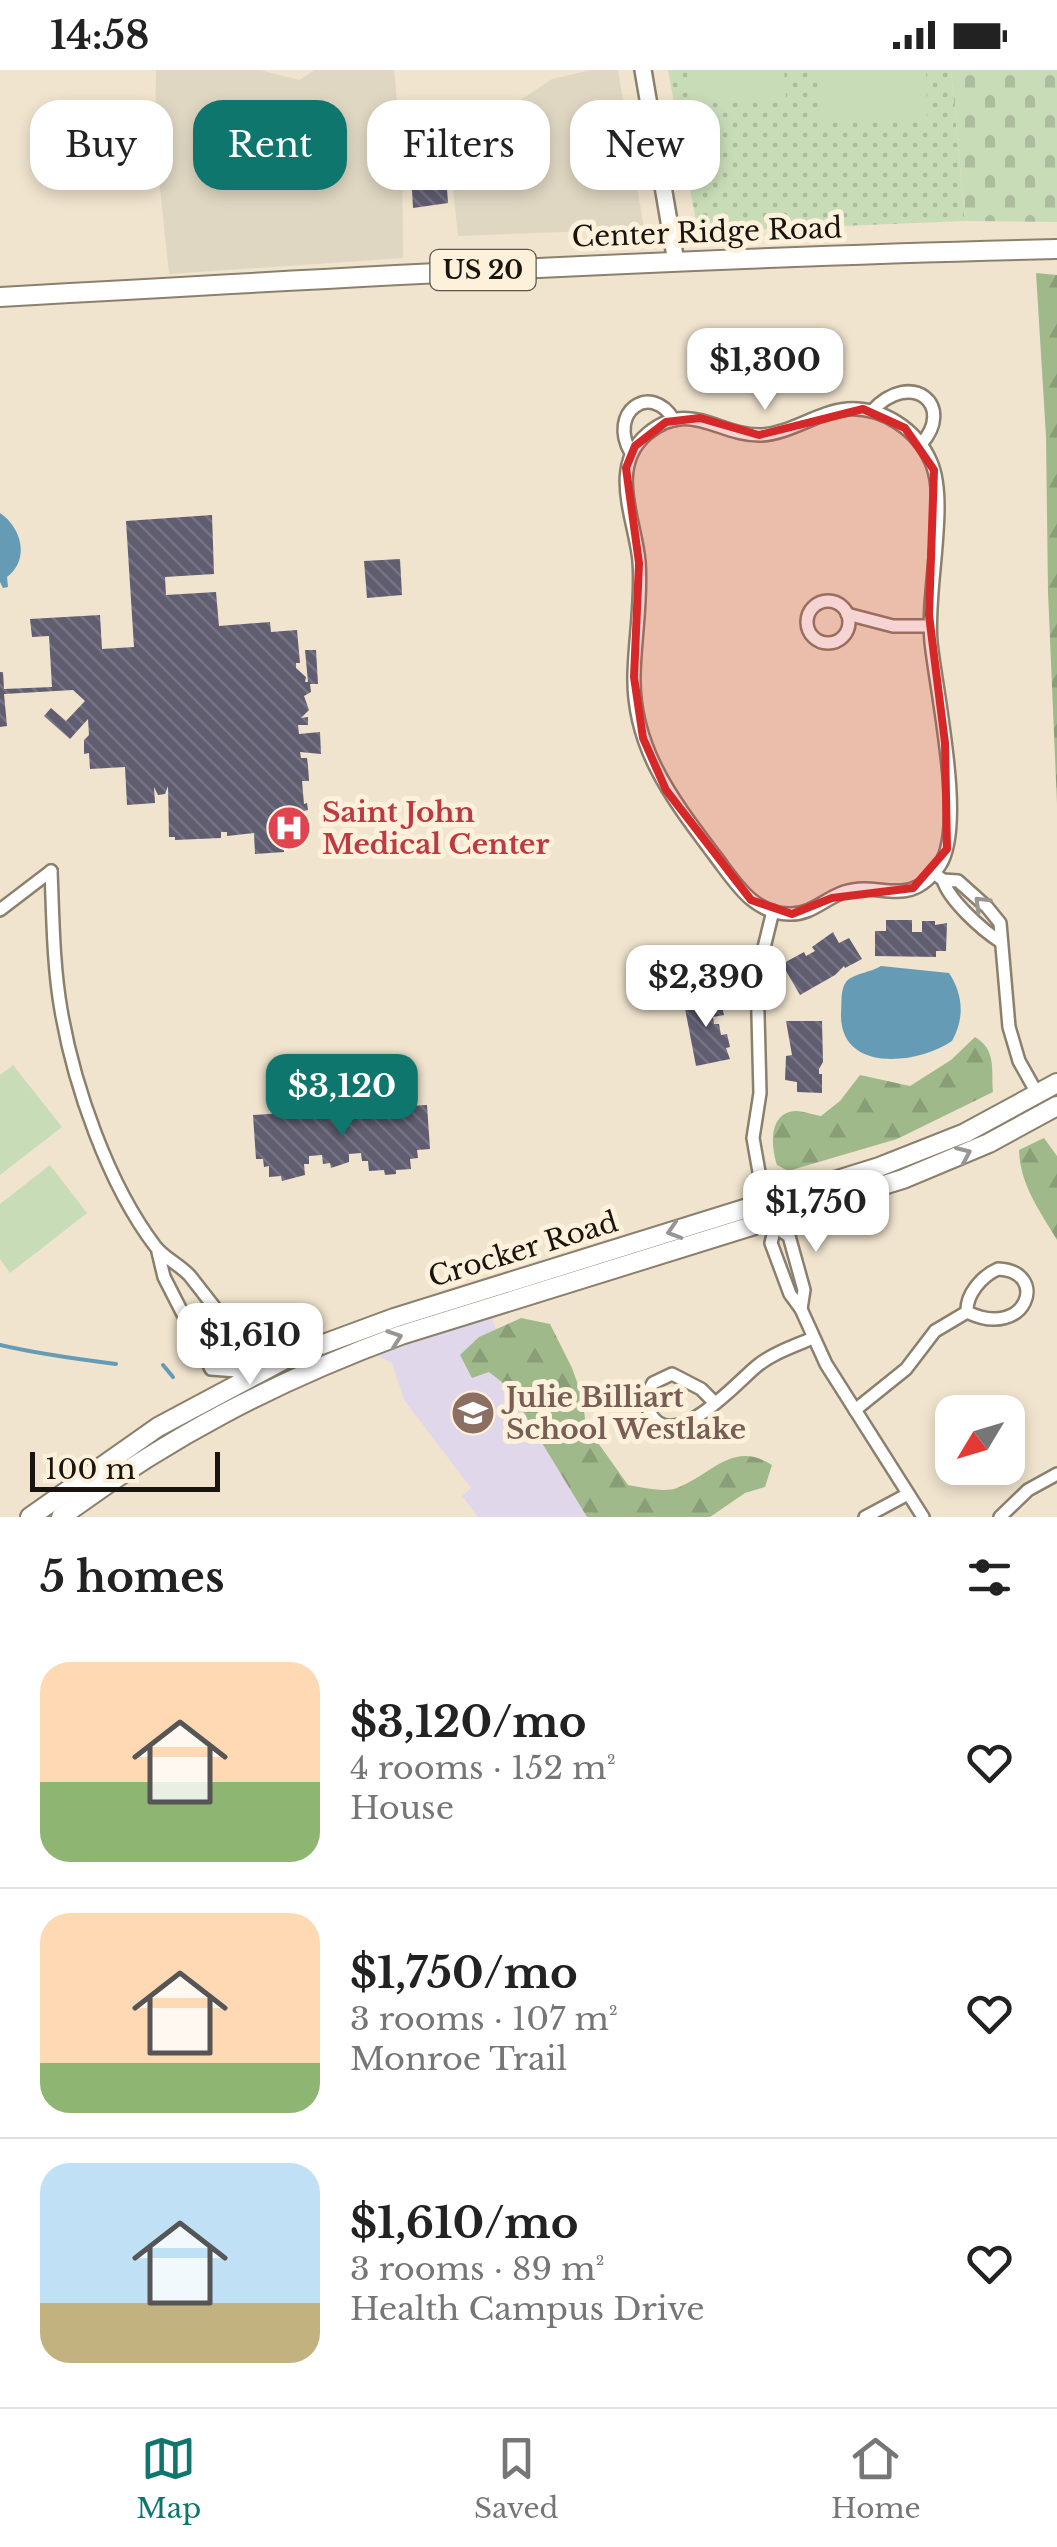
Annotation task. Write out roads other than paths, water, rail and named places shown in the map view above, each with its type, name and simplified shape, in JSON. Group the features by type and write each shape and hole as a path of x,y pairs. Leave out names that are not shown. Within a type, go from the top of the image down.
{"main road":[{"path":"643,70 676,262"},
{"name":"Center Ridge Road","path":"0,297 676,262 1057,249"},
{"name":"Crocker Road","path":"61,1517 133,1465 224,1412 344,1356 771,1216 934,1146 1057,1083"},
{"name":"Crocker Road","path":"30,1517 120,1452 239,1376 394,1318 922,1173 1002,1137 1057,1106"}],"street":[{"path":"872,411 894,392 917,392 930,404 934,419 929,436 921,444"},
{"path":"631,453 622,431 633,408 644,403 657,404 666,408 674,420"},
{"path":"855,408 872,411 896,422 921,444 934,470 938,490 930,626 946,743 950,829 945,856 938,876 906,890 846,891 801,914 773,911 750,900 728,874 666,790 642,738 634,677 640,619 639,563 626,479 631,453 648,432 674,420 700,418 759,435 786,430 830,412 855,408"},
{"path":"847,614 893,626 930,626"},
{"path":"0,910 52,871 58,982 74,1067 114,1173 158,1252 164,1277 210,1369 239,1376"},
{"path":"938,876 947,893 1001,942 1009,1027 1020,1061 1038,1095"},
{"path":"773,911 757,976 760,1093 753,1138 771,1216 772,1242 790,1294 801,1308 812,1338 924,1517"},
{"path":"158,1252 180,1265 247,1349 239,1376 249,1398"},
{"path":"855,1410 896,1380 935,1332 967,1312 995,1319 1012,1316 1026,1304 1024,1283 1011,1270 993,1271 970,1296 967,1312"},
{"path":"715,1403 702,1389 672,1374 659,1378 646,1398 652,1417 670,1426 690,1420 715,1403 764,1360 812,1338"},
{"path":"1000,1517 1028,1490 1057,1474"},
{"path":"866,1517 908,1494"}],"water":[{"path":"0,513 14,527 21,553 7,577 8,587 3,588 0,582"},
{"path":"881,966 949,973 961,1006 952,1041 901,1059 866,1055 853,1046 844,1032 841,1013 844,985 853,977"}],"waterway":[{"path":"0,1345 116,1364"},
{"path":"163,1365 173,1377"}],"place":[{"name":"Saint John Medical Center","path":"289,828"},
{"name":"Julie Billiart School Westlake","path":"473,1413"}]}
